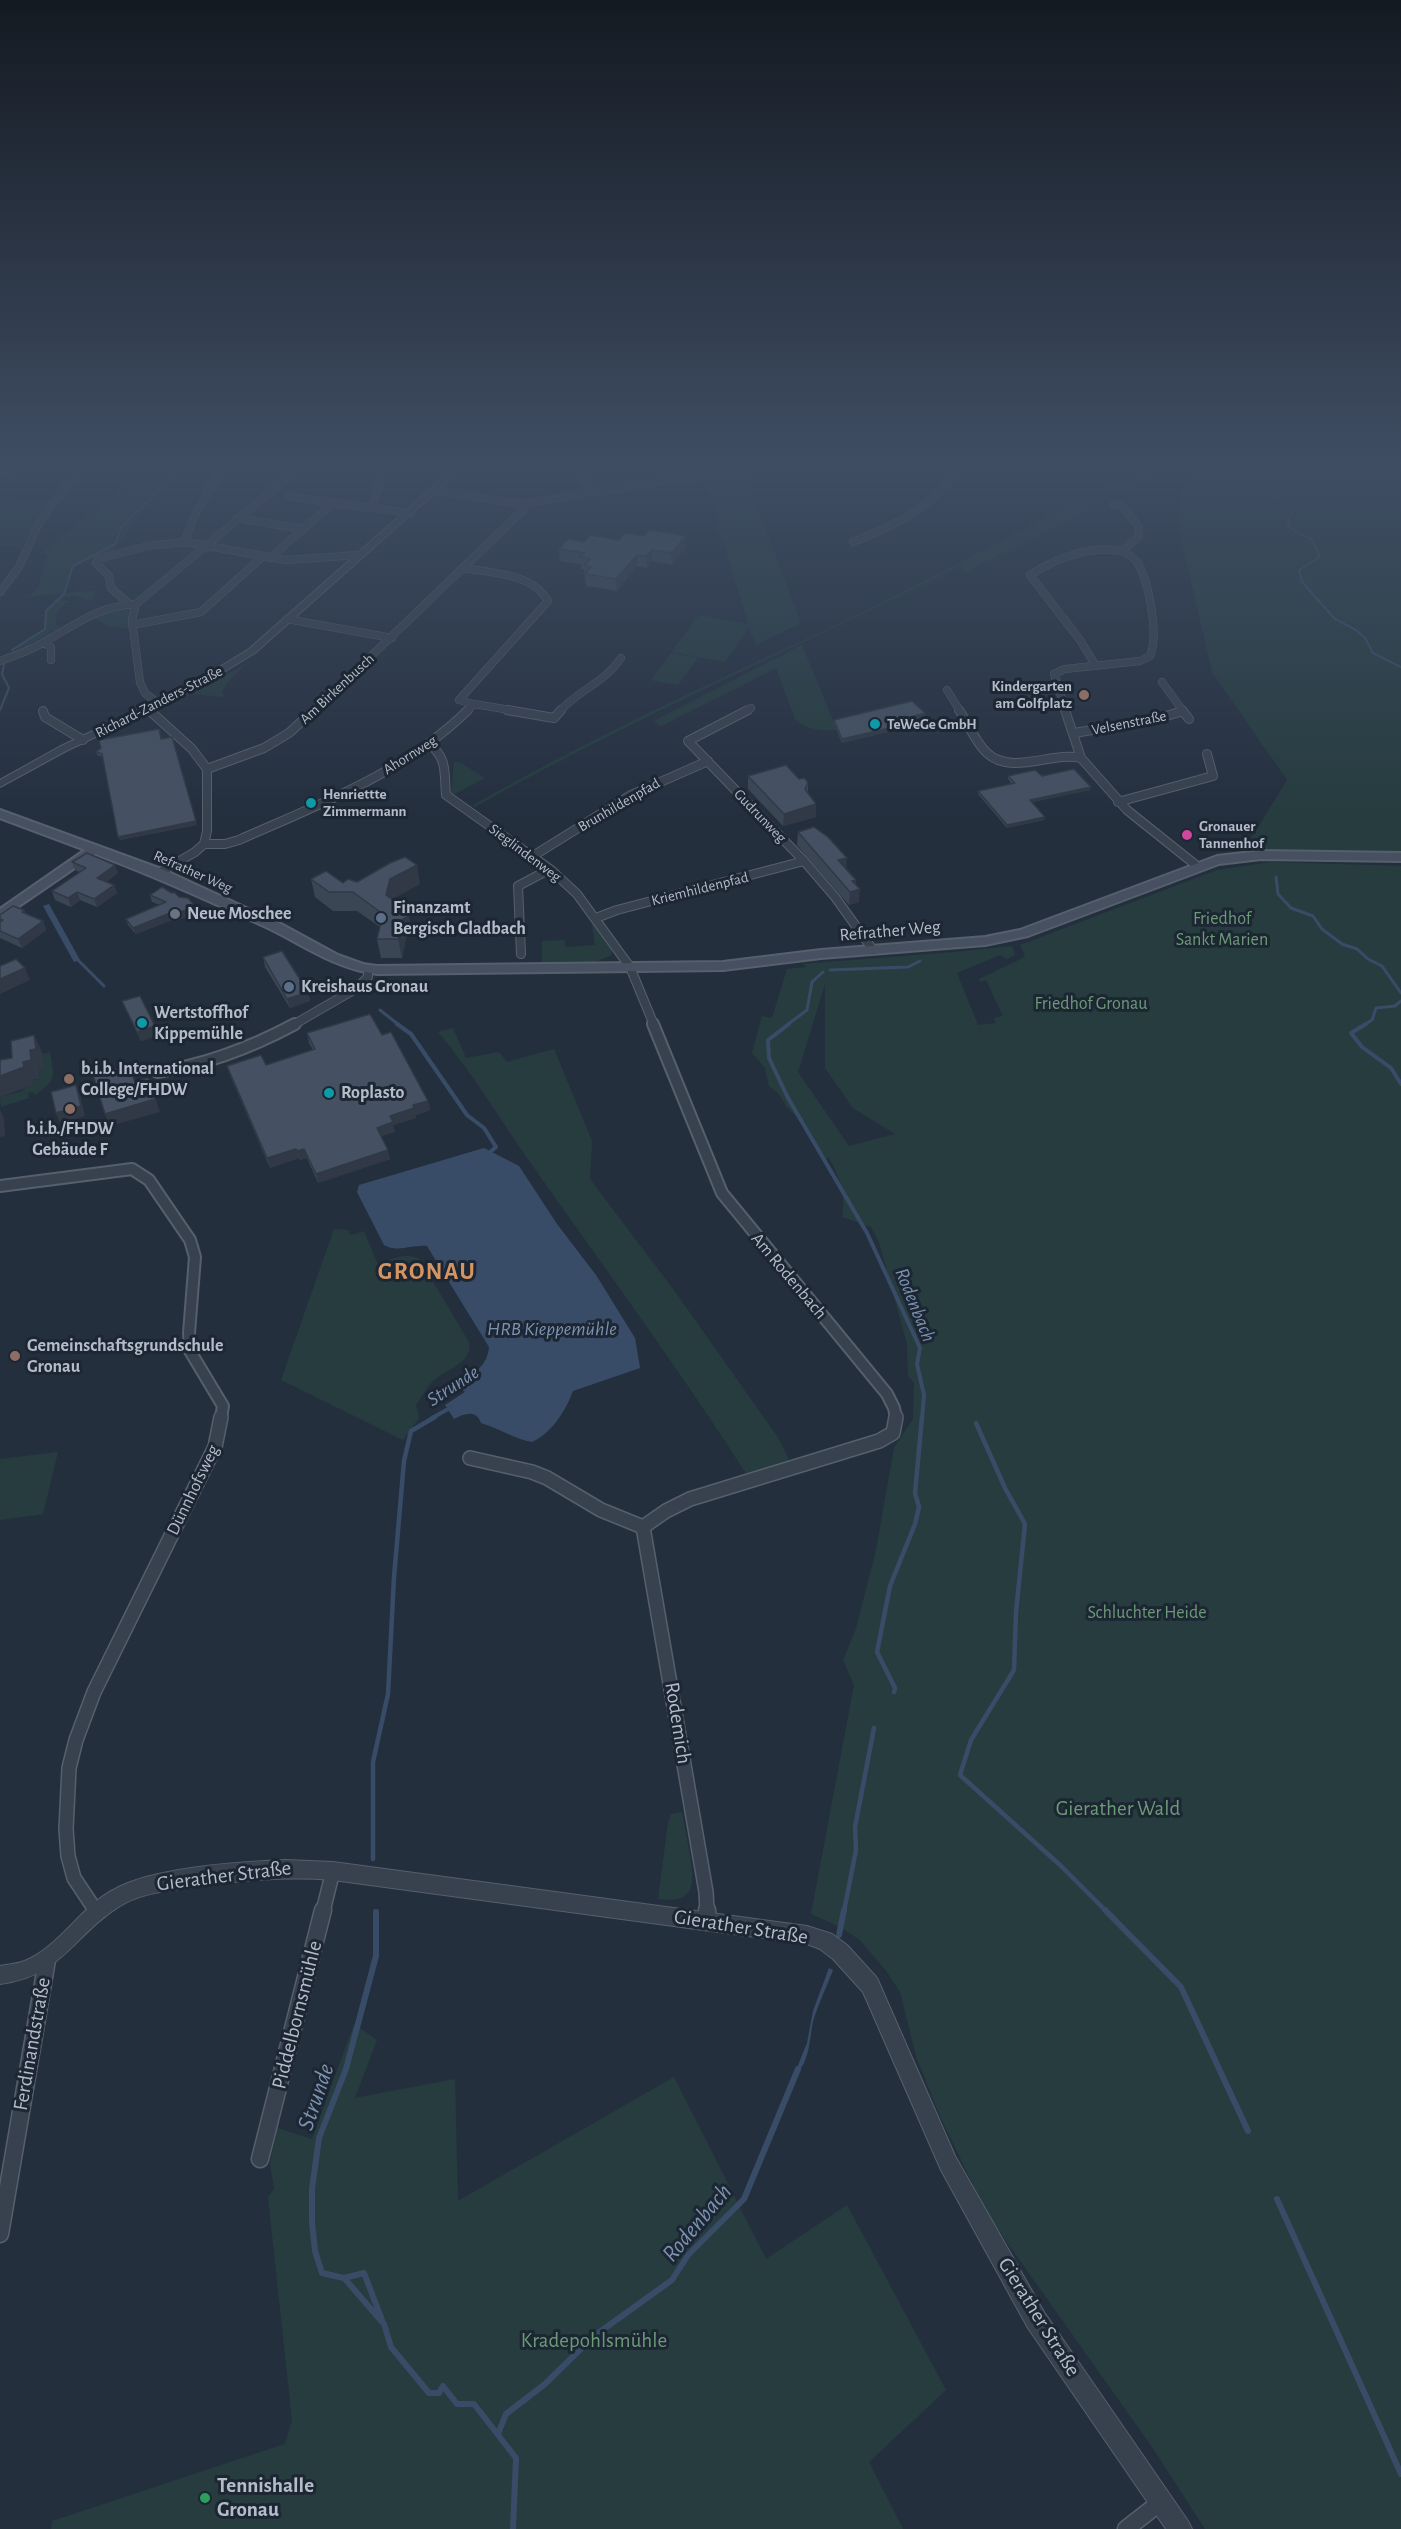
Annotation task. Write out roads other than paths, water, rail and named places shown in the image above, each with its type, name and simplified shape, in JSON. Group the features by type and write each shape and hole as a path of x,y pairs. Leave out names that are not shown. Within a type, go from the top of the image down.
{"main road":[{"name":"Refrather Weg","path":"2,812 159,873 276,927 333,957 368,970 723,966 985,941 1016,936 1217,860 1256,855 1401,857"},
{"path":"0,915 94,849"}],"street":[{"path":"0,592 11,578"},
{"path":"110,578 111,588 133,604"},
{"path":"0,661 44,643 73,623 92,615 133,604 165,578"},
{"path":"132,625 185,617 201,612 239,578"},
{"name":"Richard-Zanders-Straße","path":"0,784 232,665 252,651 333,578"},
{"name":"Am Birkenbusch","path":"207,769 234,761 264,748 289,733 392,638 452,578"},
{"path":"510,578 529,582 542,590 548,601 459,699 474,704 554,718 571,699 610,673 621,658"},
{"path":"1032,578 1080,640 1096,666"},
{"path":"1143,578 1153,621 1153,649 1149,656 1140,661 1059,670 1054,674 1081,758 1118,802 1197,866"},
{"path":"133,604 132,625 140,682 145,693 159,704"},
{"path":"287,619 392,638"},
{"path":"44,643 51,648 51,660"},
{"name":"Velsenstraße","path":"1162,682 1189,719"},
{"path":"947,690 985,751 994,758 1012,763 1072,754 1081,758"},
{"name":"Ahornweg","path":"204,844 225,844 239,840 358,787 429,744 461,719 474,704"},
{"name":"Gudrunweg","path":"751,708 688,741 804,861 835,897 873,950"},
{"path":"148,709 192,750 207,769 208,806 204,844 195,852 159,873"},
{"path":"43,711 45,717 83,740"},
{"name":"Velsenstraße","path":"1074,733 1153,720 1183,711"},
{"name":"Sieglindenweg","path":"429,744 441,752 444,760 446,795 533,856 577,894 597,918 630,968"},
{"path":"1118,802 1213,776 1207,754"},
{"name":"Brunhildenpfad","path":"533,856 631,795 708,761"},
{"name":"Kriemhildenpfad","path":"597,918 617,910 804,861"},
{"path":"521,954 518,886 550,869"},
{"name":"Am Rodenbach","path":"630,968 722,1193 887,1394 896,1409 897,1416 893,1433 879,1441 690,1499 666,1511 643,1527"},
{"path":"157,1072 187,1068 261,1040 357,988 368,977 368,970"},
{"name":"Dünnhofsweg","path":"0,1186 132,1169 149,1180 190,1240 195,1257 189,1333 190,1351 223,1406 215,1447 94,1692 76,1740 69,1768 66,1829 68,1856 74,1878 96,1912"},
{"path":"470,1458 532,1472 547,1478 601,1510 643,1527"},
{"name":"Rodemich","path":"643,1527 704,1880 708,1921"},
{"name":"Gierather Straße","path":"0,1975 30,1969 47,1960 96,1912 122,1893 141,1886 263,1869 301,1867 708,1921 807,1935 825,1941 840,1952 870,1985 948,2163 1036,2320 1180,2529"},
{"name":"Piddelbornsmühle","path":"260,2159 333,1871"},
{"name":"Ferdinandstraße","path":"0,2234 3,2199 47,1960"},
{"path":"1126,2529 1162,2501"}],"water":[{"path":"49,904 80,960 74,962 43,906"},
{"name":"HRB Kieppemühle","path":"484,1148 519,1166 557,1224 596,1275 635,1338 640,1368 573,1391 557,1420 546,1433 532,1442 481,1423 473,1414 454,1419 445,1405 465,1392 455,1382 473,1373 482,1365 489,1347 427,1246 395,1248 384,1245 357,1192 359,1185"},
{"path":"829,1968 833,1970 814,2018 804,2064 794,2075 807,2043 813,2011"}],"waterway":[{"path":"12,650 45,629 46,611 64,594 69,578"},
{"path":"1301,578 1335,619 1356,630 1365,638 1373,653 1401,667"},
{"path":"0,710 9,688 2,674 4,665"},
{"path":"1276,877 1278,894 1291,908 1313,916 1322,929 1342,944 1357,949 1368,959 1382,966 1401,993"},
{"name":"Strunde","path":"75,957 104,986"},
{"name":"Rodenbach","path":"830,970 908,967 920,961"},
{"name":"Rodenbach","path":"787,1025 807,1010 812,982 823,972"},
{"path":"1364,1025 1372,1020 1376,1008 1395,1006 1401,1001"},
{"name":"Strunde","path":"380,1010 399,1025"},
{"name":"Strunde","path":"397,1024 411,1034 467,1115 484,1128 496,1147 488,1154"},
{"name":"Rodenbach","path":"789,1024 768,1040 769,1058 788,1098 867,1233 920,1348 917,1364 924,1395 922,1418"},
{"path":"1366,1024 1351,1033 1362,1047 1391,1068 1401,1084"},
{"name":"Strunde","path":"432,1418 450,1408"},
{"name":"Strunde","path":"373,1859 373,1762 388,1694 394,1577 404,1461 411,1431 435,1417"},
{"name":"Rodenbach","path":"894,1692 895,1688 877,1652 890,1586 915,1524 919,1507 915,1493 922,1417"},
{"path":"976,1423 1005,1488 1025,1524 1016,1612 1014,1670 971,1740 960,1775 1060,1865 1105,1910"},
{"name":"Rodenbach","path":"844,1911 856,1850 855,1827 874,1728"},
{"name":"Rodenbach","path":"839,1935 844,1910"},
{"path":"1105,1910 1181,1987 1248,2131"},
{"name":"Strunde","path":"344,2278 322,2273 315,2251 312,2189 319,2138 346,2069 376,1956 376,1912"},
{"name":"Rodenbach","path":"498,2434 506,2414 545,2384 594,2336 672,2280 688,2255 744,2199 798,2069"},
{"path":"1277,2199 1401,2474"},
{"name":"Strunde","path":"344,2278 364,2273 382,2320"},
{"name":"Strunde","path":"344,2278 384,2324 391,2347 429,2393 439,2393 443,2386 457,2404 474,2404 516,2458 513,2529"}],"place":[{"name":"Kindergarten am Golfplatz","path":"1084,695"},
{"name":"TeWeGe GmbH","path":"875,724"},
{"name":"Henriettte Zimmermann","path":"311,803"},
{"name":"Gronauer Tannenhof","path":"1187,835"},
{"name":"Neue Moschee","path":"175,914"},
{"name":"Finanzamt Bergisch Gladbach","path":"381,918"},
{"name":"Kreishaus Gronau","path":"289,987"},
{"name":"Wertstoffhof Kippemühle","path":"142,1023"},
{"name":"b.i.b. International College/FHDW","path":"69,1079"},
{"name":"Roplasto","path":"329,1093"},
{"name":"b.i.b./FHDW Gebäude F","path":"70,1109"},
{"name":"Gemeinschaftsgrundschule Gronau","path":"15,1356"},
{"name":"Tennishalle Gronau","path":"205,2498"}],"district":[{"name":"GRONAU","path":"427,1272"}],"park label":[{"name":"Friedhof Sankt Marien","path":"1222,929"},
{"name":"Friedhof Gronau","path":"1091,1004"},
{"name":"Schluchter Heide","path":"1147,1613"},
{"name":"Gierather Wald","path":"1118,1809"},
{"name":"Kradepohlsmühle","path":"594,2341"}]}
